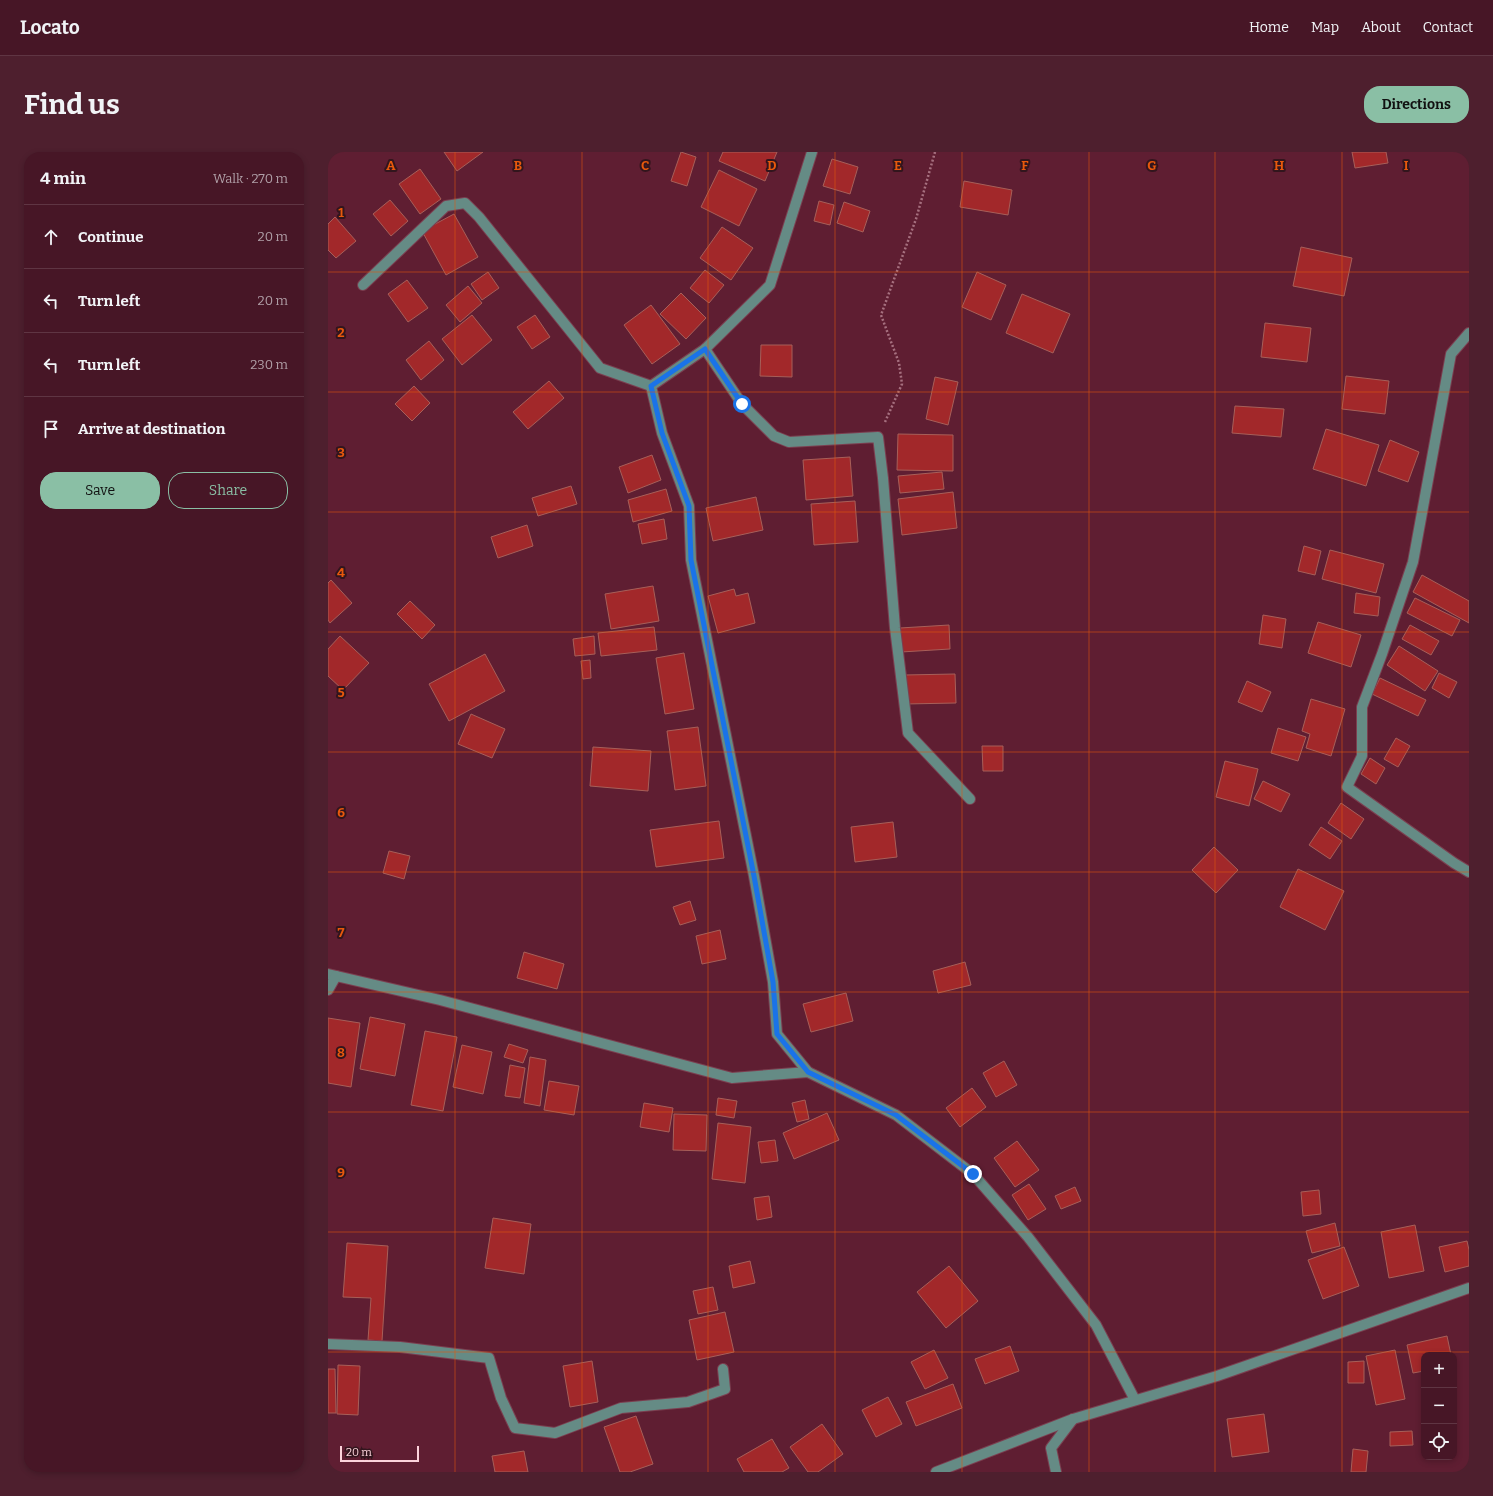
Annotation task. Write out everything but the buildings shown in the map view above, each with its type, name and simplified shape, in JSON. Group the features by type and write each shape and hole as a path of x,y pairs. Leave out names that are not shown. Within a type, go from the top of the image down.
{"street":[{"path":"651,386 705,349 770,285 812,152"},
{"path":"363,285 446,206 465,203 484,223 600,368 651,386"},
{"path":"1469,333 1451,354 1413,562 1382,654 1362,707 1362,756 1347,787 1469,872"},
{"path":"705,349 742,404 774,436 789,442 878,437 895,628 908,733 970,798"},
{"path":"651,386 662,433 689,506 691,560 754,876 773,982 777,1034 808,1072 896,1115 973,1174 1028,1237 1096,1326 1134,1400"},
{"path":"328,990 332,975 440,1000 732,1078 808,1072"},
{"path":"936,1472 1073,1419 1217,1376 1469,1288"},
{"path":"328,1344 400,1347 489,1358 501,1398 515,1428 555,1433 621,1408 688,1402 725,1388 722,1370"},
{"path":"1056,1472 1051,1448 1073,1419"}],"path":[{"path":"878,437 902,384 899,363 881,315 916,219 935,152"}],"route":[{"path":"742,404 720,374 705,349 651,386 662,433 689,506 691,560 754,876 773,982 777,1034 808,1072 896,1115 973,1174"}]}
